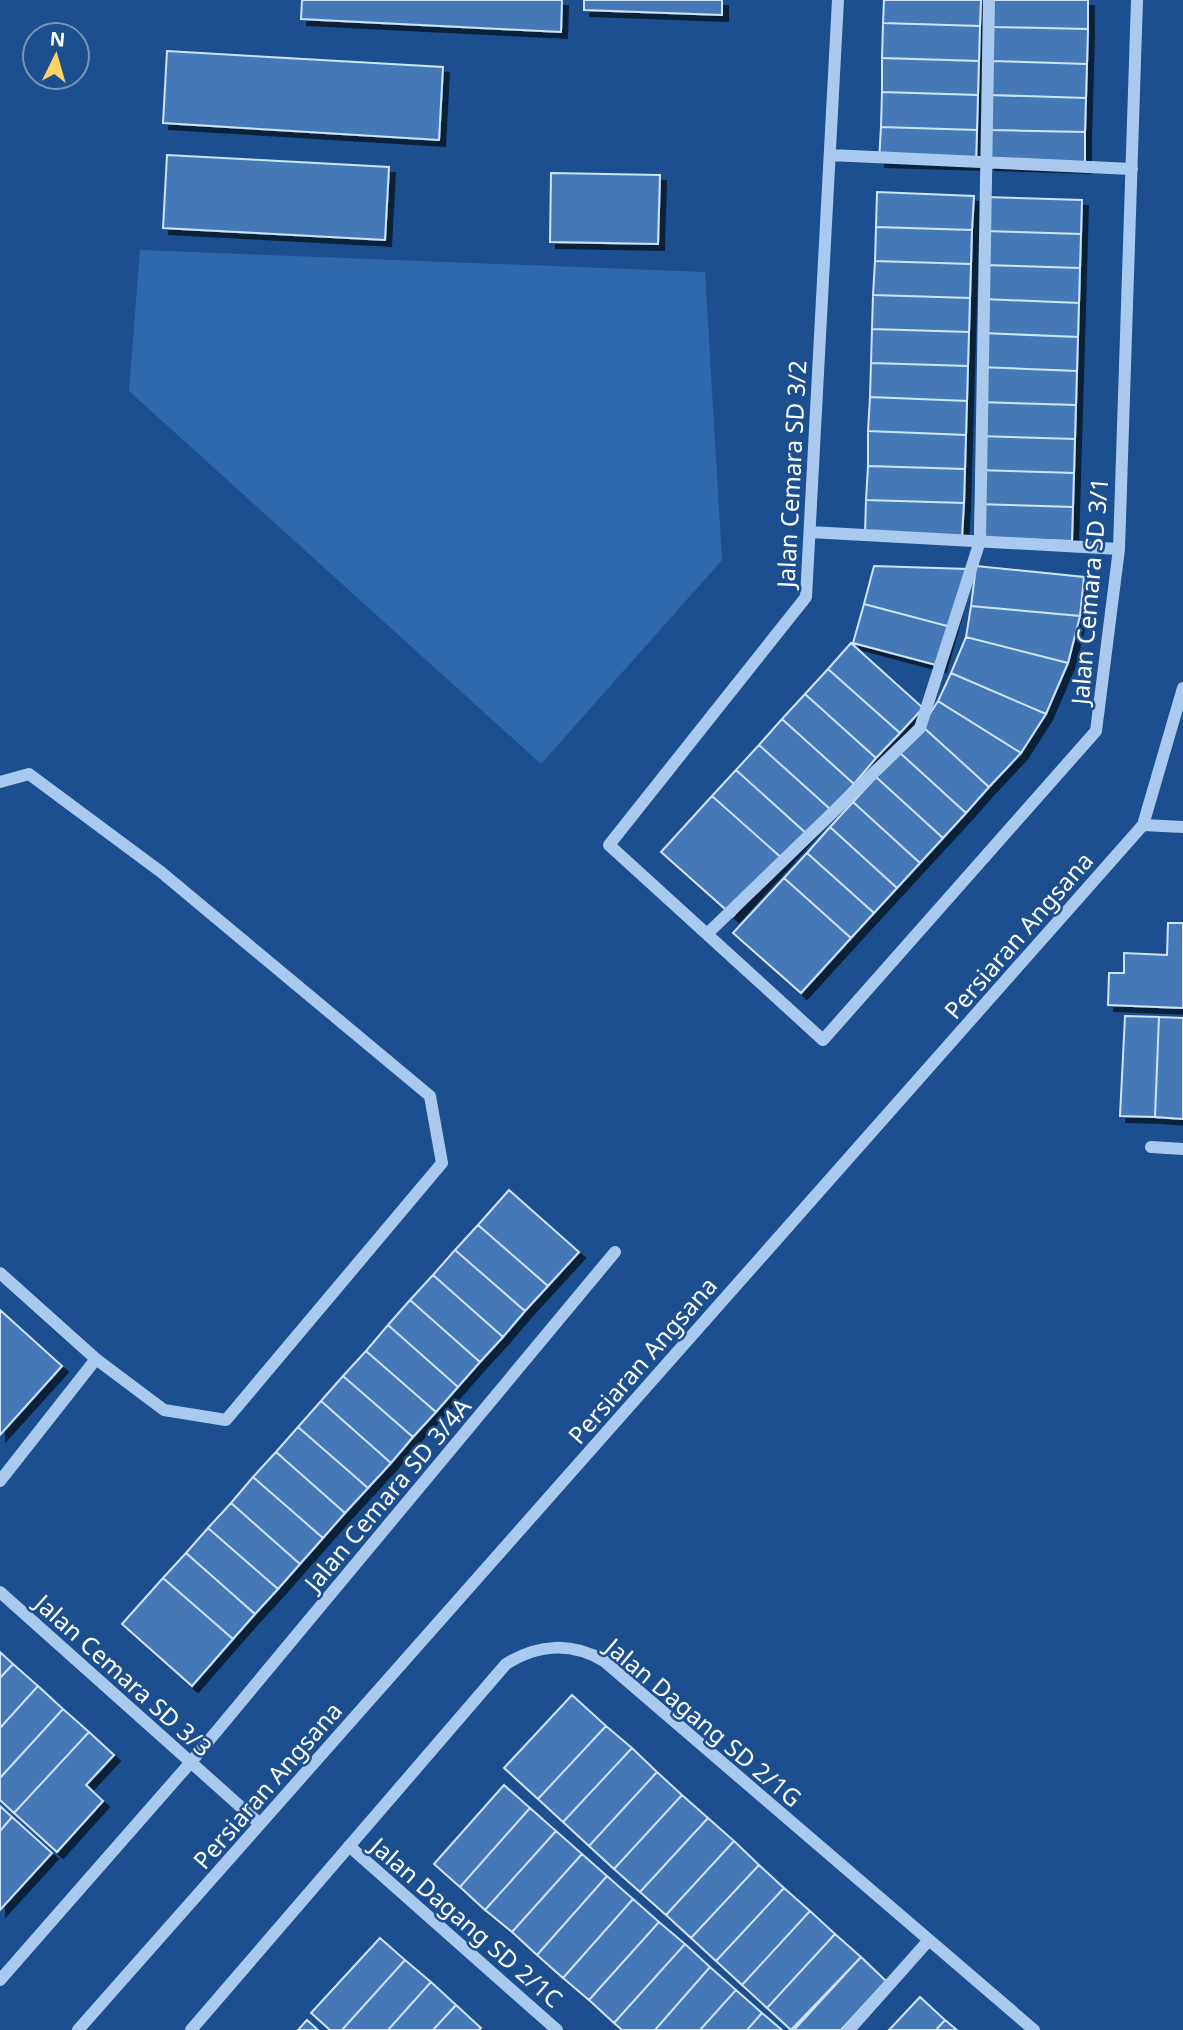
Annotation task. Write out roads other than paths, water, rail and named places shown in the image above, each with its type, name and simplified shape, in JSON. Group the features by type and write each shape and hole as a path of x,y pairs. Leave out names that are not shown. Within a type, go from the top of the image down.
{"street":[{"name":"Jalan Cemara SD 3/2","path":"822,1040 609,845 806,597 838,0"},
{"path":"707,934 920,727 980,541 989,0"},
{"name":"Jalan Cemara SD 3/1","path":"822,1040 1096,731 1119,548 1137,0"},
{"path":"830,155 1132,169"},
{"path":"810,532 1119,548"},
{"name":"Persiaran Angsana","path":"78,2030 1143,825 1183,688"},
{"path":"0,782 29,774 161,872 430,1096 442,1164 226,1420 164,1410 96,1359 0,1273"},
{"path":"1143,825 1183,827"},
{"path":"1151,1147 1183,1149"},
{"name":"Jalan Cemara SD 3/4A","path":"0,1980 191,1762 615,1252"},
{"path":"1,1479 96,1359"},
{"name":"Jalan Cemara SD 3/3","path":"0,1592 260,1824"},
{"name":"Jalan Dagang SD 2/1G","path":"191,2030 506,1664 525,1652 541,1647 579,1650 604,1661 1034,2030"},
{"name":"Jalan Dagang SD 2/1C","path":"349,1846 557,2030"},
{"path":"849,2030 929,1940"}]}
